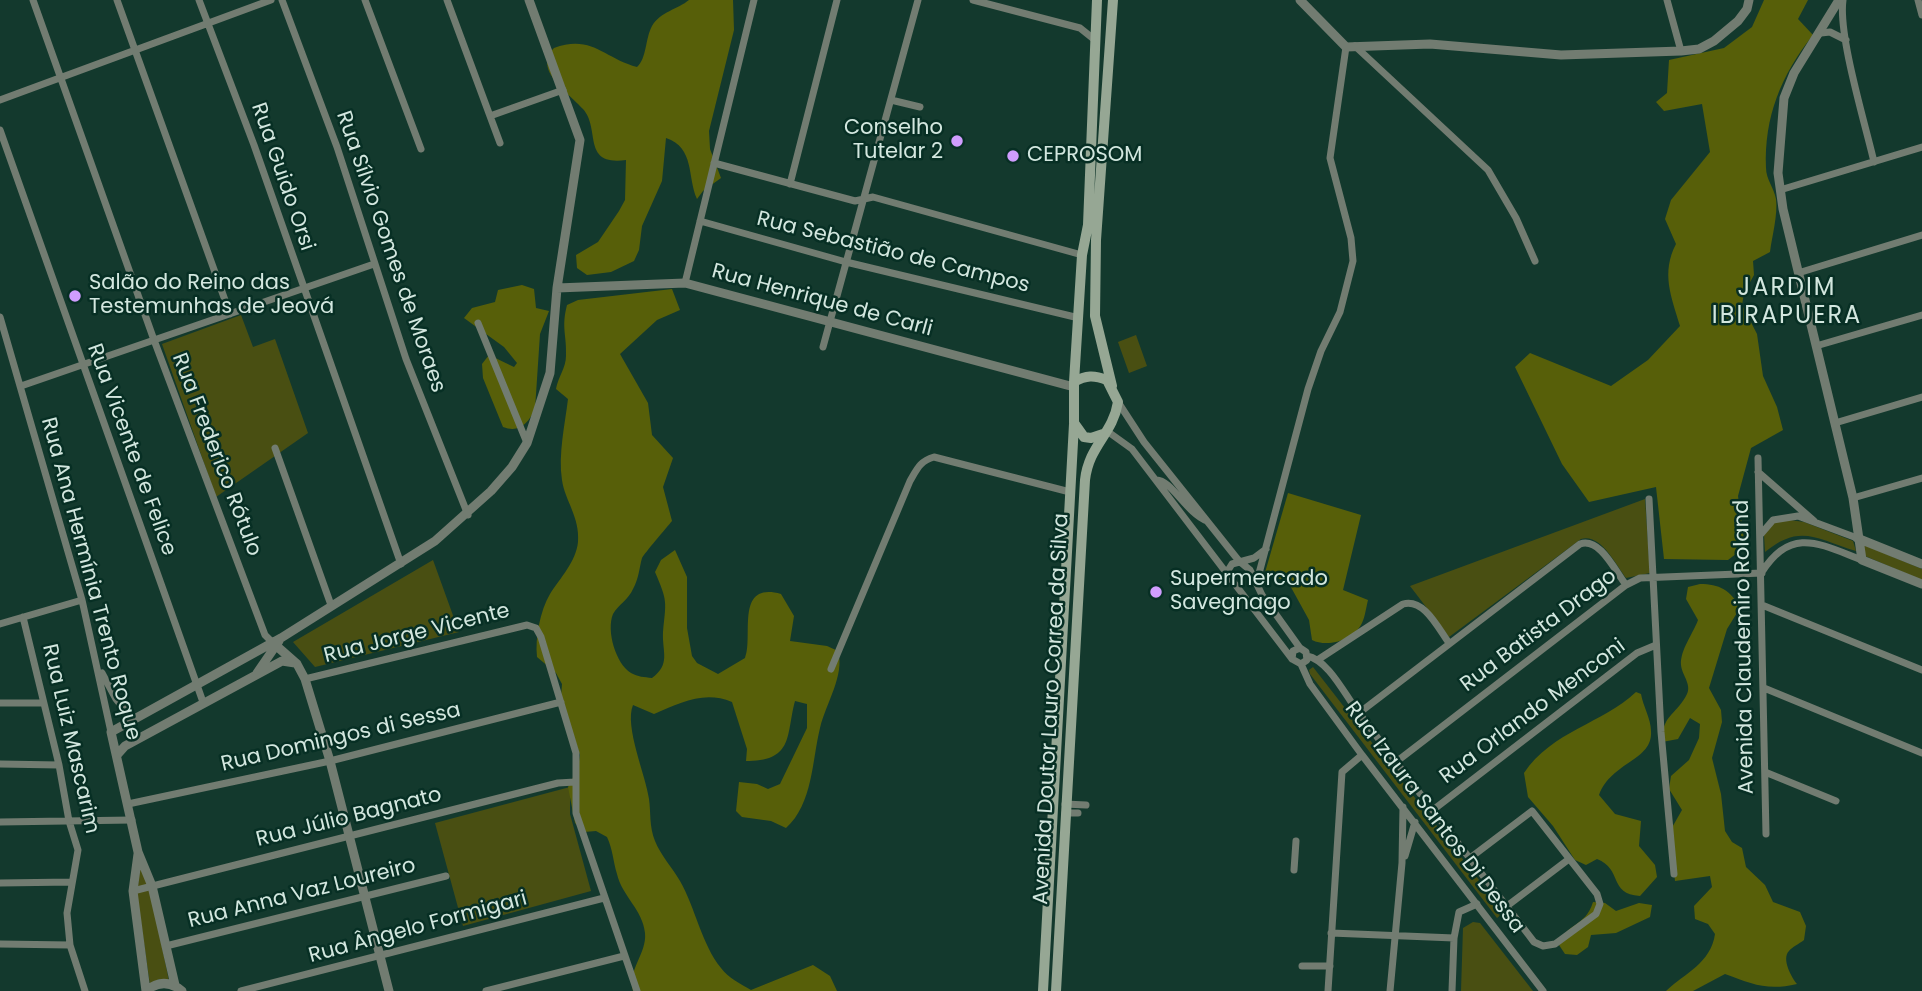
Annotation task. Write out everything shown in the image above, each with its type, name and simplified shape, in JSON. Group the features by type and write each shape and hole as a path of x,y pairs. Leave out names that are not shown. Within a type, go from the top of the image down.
{"main road":[{"path":"1043,991 1074,384 1082,255 1088,225 1097,0"},
{"path":"1074,423 1084,436 1091,438 1105,432 1116,416 1118,402 1096,316 1096,240 1112,0"},
{"path":"1074,384 1091,375 1107,380 1113,386"},
{"name":"Avenida Doutor Lauro Correa da Silva","path":"1056,991 1085,480 1090,454 1105,432"}],"street":[{"name":"Rua Frederico Rótulo","path":"33,0 154,340 265,635 277,642"},
{"path":"117,0 230,314"},
{"name":"Rua Guido Orsi","path":"199,0 401,564"},
{"path":"0,100 271,0"},
{"name":"Rua Sílvio Gomes de Moraes","path":"282,0 337,147 406,359 468,515"},
{"path":"365,0 421,149"},
{"path":"447,0 500,142"},
{"path":"125,746 112,735 133,720 277,642 331,605 401,564 468,515 512,467 527,443 550,373 557,288 580,144 529,0"},
{"path":"685,283 754,0"},
{"path":"790,184 837,0"},
{"path":"823,347 918,0"},
{"path":"973,0 1080,28 1096,40"},
{"path":"1300,0 1488,170 1516,218 1535,261"},
{"path":"1667,0 1681,51"},
{"path":"1841,0 1794,73 1784,98 1779,139 1780,190 1853,498 1862,560"},
{"path":"1841,0 1846,40 1874,162"},
{"path":"1918,0 1922,15"},
{"path":"1351,47 1430,44 1561,55 1681,51 1699,49 1714,41 1747,3"},
{"path":"1821,33 1830,32 1846,40"},
{"path":"1257,581 1308,389 1321,351 1340,312 1353,261 1351,238 1330,158 1351,47"},
{"path":"490,116 563,90"},
{"path":"891,100 920,107"},
{"name":"Rua Vicente de Felice","path":"0,130 81,366 199,683 203,702"},
{"path":"1780,190 1922,147"},
{"path":"714,163 855,201 873,197 1082,255"},
{"name":"Rua Sebastião de Campos","path":"700,221 846,262 1079,318"},
{"path":"1798,273 1922,235"},
{"path":"21,386 374,264"},
{"name":"Rua Henrique de Carli","path":"557,288 685,283 1074,384"},
{"path":"1816,346 1922,315"},
{"name":"Rua Ana Hermínia Trento Roque","path":"0,317 82,600 138,852 152,886 178,988"},
{"path":"478,323 527,443"},
{"path":"1835,423 1922,397"},
{"path":"1118,402 1144,442 1257,581 1262,595 1307,656 1319,659 1403,604 1412,601 1419,605 1449,643"},
{"path":"1105,432 1132,449 1292,659 1301,664 1307,656"},
{"path":"275,448 331,605"},
{"path":"831,669 910,481 926,459 934,457 1070,492"},
{"name":"Avenida Claudemiro Roland","path":"1758,458 1766,834"},
{"path":"1758,472 1817,523"},
{"path":"1853,498 1922,478"},
{"path":"1156,480 1167,483 1190,513 1207,521"},
{"path":"1649,499 1661,732 1674,874"},
{"path":"1761,534 1773,520 1784,516 1798,516 1919,561"},
{"path":"1762,573 1774,554 1785,545 1803,542 1820,544 1922,584"},
{"path":"1359,713 1580,544 1596,544 1626,585"},
{"path":"1227,572 1229,566 1254,558 1266,549"},
{"name":"Rua Batista Drago","path":"1396,762 1626,585 1640,578 1653,576 1762,573"},
{"path":"0,624 82,600"},
{"path":"1762,605 1922,670"},
{"name":"Rua Luiz Mascarim","path":"23,617 78,850 67,913 70,944 85,991"},
{"name":"Rua Jorge Vicente","path":"305,679 527,625 536,628 541,637 561,702"},
{"path":"277,642 297,664 305,679 330,761 389,991"},
{"path":"256,674 277,642"},
{"name":"Rua Orlando Menconi","path":"1433,810 1637,653 1656,645"},
{"path":"1292,659 1293,651 1300,648"},
{"name":"Rua Izaura Santos Di Dessa","path":"1319,659 1534,942 1543,946 1555,944 1565,937 1596,914 1600,904 1597,894 1569,859"},
{"path":"117,755 125,746 256,674 282,661 297,664"},
{"path":"97,663 116,699 133,720"},
{"name":"Rua Izaura Santos Di Dessa","path":"1301,664 1310,684 1362,755 1543,991"},
{"path":"1764,688 1922,753"},
{"path":"561,702 576,754 576,813 637,991"},
{"name":"Rua Domingos di Sessa","path":"128,804 330,761 561,702"},
{"path":"0,703 43,703"},
{"path":"1328,991 1342,772 1362,755"},
{"path":"0,764 59,765"},
{"path":"1765,772 1836,801"},
{"name":"Rua Júlio Bagnato","path":"133,891 558,783 575,782"},
{"path":"1065,808 1086,805"},
{"path":"1390,991 1402,863 1403,807"},
{"path":"1065,808 1078,813"},
{"path":"1470,858 1532,811 1569,859 1507,906"},
{"path":"0,822 132,820"},
{"path":"1402,863 1415,822"},
{"path":"1294,870 1296,841"},
{"name":"Rua Ana Hermínia Trento Roque","path":"138,852 133,891 146,991"},
{"name":"Rua Anna Vaz Loureiro","path":"166,946 446,876"},
{"path":"0,883 72,882"},
{"name":"Rua Ângelo Formigari","path":"241,991 604,898"},
{"path":"1451,991 1454,938 1459,912 1477,904"},
{"path":"1331,933 1454,938"},
{"path":"0,944 70,944"},
{"path":"486,991 624,956"},
{"path":"1303,966 1330,966"},
{"path":"146,991 160,984 178,988"}],"green space":[{"path":"689,0 733,0 734,30 709,131 710,149 721,178 697,199 686,156 682,149 666,138 662,181 642,226 639,250 634,261 611,272 587,275 577,268 576,255 598,242 625,200 626,160 612,160 597,152 588,117 555,81 547,65 548,56 554,48 578,44 598,49 637,67 643,59 655,21"},
{"path":"1764,0 1808,0 1798,19 1813,35 1792,65 1772,114 1766,168 1776,199 1775,226 1770,252 1753,261 1754,275 1744,293 1742,305 1757,334 1763,376 1777,407 1783,430 1751,448 1738,496 1745,547 1728,560 1664,559 1656,487 1589,502 1562,464 1515,367 1530,353 1611,386 1648,360 1680,326 1668,275 1676,244 1665,219 1671,200 1710,152 1702,104 1664,111 1656,102 1667,93 1669,60 1724,48 1752,27"},
{"path":"522,285 534,289 536,308 549,311 540,334 535,409 522,426 509,429 503,427 483,378 482,364 489,355 514,367 517,363 504,347 464,318 472,308 495,302 498,290"},
{"path":"672,289 680,310 657,320 620,354 648,403 652,435 673,458 663,487 672,521 642,558 637,581 631,593 613,614 611,629 617,655 626,669 639,676 652,678 662,668 665,602 655,572 661,560 675,550 687,577 687,628 692,656 697,663 718,674 745,658 751,603 766,592 781,594 794,616 790,641 827,646 838,651 839,670 820,728 807,794 802,807 786,828 771,821 742,817 736,811 739,782 757,784 768,789 780,784 807,728 807,704 795,701 786,743 781,750 774,756 749,761 746,761 747,749 732,702 712,697 692,699 654,714 633,705 631,725 649,799 652,830 657,846 685,891 714,959 727,975 751,990 813,965 830,976 837,991 633,991 633,976 645,941 643,925 620,882 607,837 596,831 584,832 575,823 568,787 578,768 580,755 561,697 562,684 556,673 537,657 543,608 571,563 578,542 577,525 564,488 561,470 568,399 556,389 566,360 565,313 567,305 578,300"},
{"path":"241,315 253,347 275,339 308,433 216,497 162,344"},
{"path":"1136,335 1147,366 1129,373 1118,342"},
{"path":"1288,493 1361,515 1343,590 1368,600 1363,621 1358,629 1340,641 1325,643 1312,640 1309,620 1287,580 1264,576"},
{"path":"1645,499 1650,573 1626,578 1601,545 1588,538 1581,539 1449,637 1410,586"},
{"path":"1783,519 1804,522 1853,541 1856,551 1819,538 1799,536 1777,543 1765,552 1764,535 1774,522"},
{"path":"1862,544 1922,569 1922,580 1865,556"},
{"path":"433,560 459,632 315,667 293,642"},
{"path":"1700,584 1724,589 1740,608 1727,629 1709,688 1721,710 1722,722 1712,758 1721,794 1725,831 1732,842 1742,848 1746,867 1765,885 1773,902 1800,912 1806,926 1804,940 1790,950 1786,959 1797,984 1768,987 1725,974 1693,991 1666,991 1703,960 1713,944 1715,934 1708,924 1695,919 1694,906 1712,887 1710,876 1675,881 1670,831 1682,810 1669,789 1671,776 1689,760 1699,738 1700,724 1690,718 1678,739 1662,742 1664,726 1688,692 1681,659 1698,620 1686,599 1688,587"},
{"path":"1313,667 1504,912 1497,918 1310,674 1309,670"},
{"path":"1636,692 1641,694 1650,722 1650,741 1646,749 1613,775 1599,795 1615,814 1641,821 1639,846 1655,865 1657,877 1640,896 1623,891 1605,863 1597,859 1586,865 1575,860 1553,826 1528,797 1524,773 1549,747 1623,703"},
{"path":"570,787 570,814 591,891 463,926 435,823"},
{"path":"140,867 150,888 169,981 159,979 150,985 137,894"},
{"path":"1593,902 1605,903 1616,911 1639,903 1652,905 1650,917 1616,933 1591,935 1588,947 1577,955 1565,954 1559,945 1562,938 1586,916"},
{"path":"1473,922 1480,923 1533,991 1461,991 1463,928"}],"place":[{"name":"Conselho Tutelar 2","path":"957,141"},
{"name":"CEPROSOM","path":"1013,156"},
{"name":"Salão do Reino das Testemunhas de Jeová","path":"75,296"},
{"name":"Supermercado Savegnago","path":"1156,592"}],"district":[{"name":"JARDIM IBIRAPUERA","path":"1787,303"}]}
